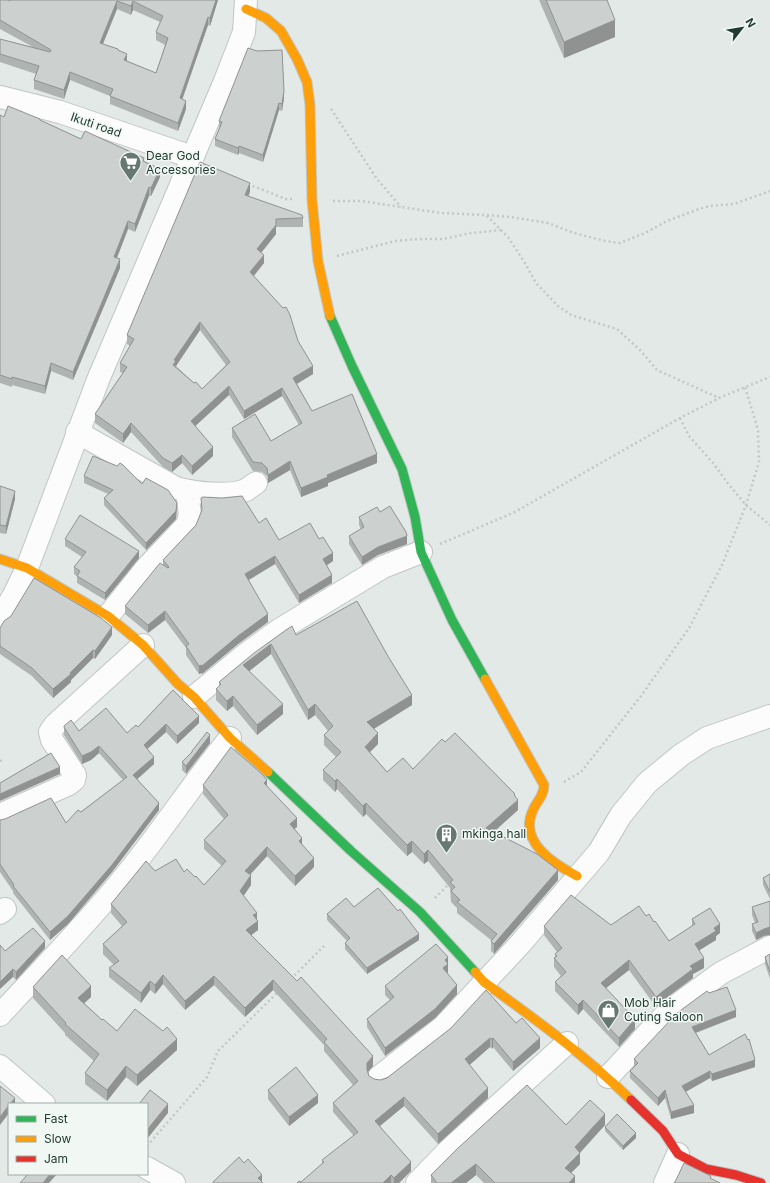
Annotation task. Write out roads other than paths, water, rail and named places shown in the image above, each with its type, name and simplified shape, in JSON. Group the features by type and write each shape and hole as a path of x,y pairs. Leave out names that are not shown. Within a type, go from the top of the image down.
{"street":[{"path":"0,618 14,595 27,568 68,460 77,432 216,103 244,32 246,5 266,18 281,31 297,59 307,82 310,105 312,200 318,261 330,316 352,366 402,469 415,517 422,552 452,620 544,785 543,795 536,803 531,813 529,833 536,846 556,865 577,876"},
{"name":"Ikuti road","path":"0,97 60,112 192,157"},
{"path":"77,432 176,488 187,491 226,493 245,490 256,483"},
{"path":"108,616 149,565 187,526 190,515 187,491"},
{"path":"194,697 246,654 279,630 383,567 422,552"},
{"path":"0,559 27,568 108,616 143,645 178,684 194,697 230,738 279,782 351,851 420,912 484,982 567,1043 608,1077 663,1130 678,1154 706,1169 761,1183"},
{"path":"0,815 74,780 75,775 52,740 50,732 55,725 143,645"},
{"path":"379,1077 442,1027 521,943 599,852 621,815 647,783 681,755 707,738 770,716"},
{"path":"0,1015 112,893 153,842 205,769 230,738"},
{"path":"608,1077 669,1011 721,973 770,947"},
{"path":"417,1183 448,1151 567,1043"},
{"path":"0,1066 43,1103"},
{"path":"665,1183 678,1154"},
{"path":"148,1169 174,1183"}],"place":[{"name":"Dear God Accessories","path":"131,182"},
{"name":"mkinga hall","path":"446,854"},
{"name":"Mob Hair Cuting Saloon","path":"609,1030"}]}
